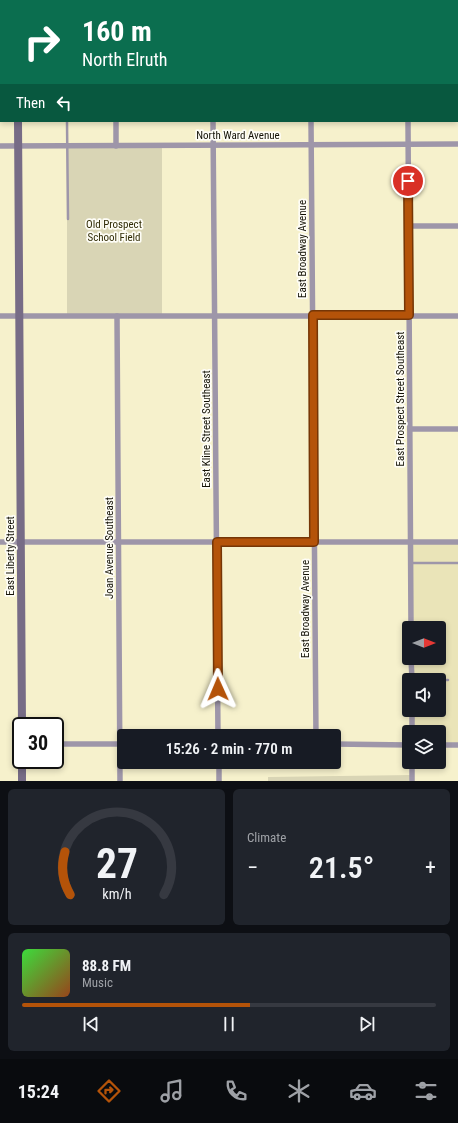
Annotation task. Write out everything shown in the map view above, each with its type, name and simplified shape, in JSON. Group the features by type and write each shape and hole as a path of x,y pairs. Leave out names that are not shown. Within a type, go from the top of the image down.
{"street":[{"name":"East Liberty Street","path":"18,122 22,717"},
{"path":"116,122 116,146"},
{"name":"East Kline Street Southeast","path":"213,122 218,729"},
{"name":"East Broadway Avenue","path":"311,122 316,729"},
{"name":"East Prospect Street Southeast","path":"408,122 411,621"},
{"name":"North Ward Avenue","path":"0,146 458,144"},
{"path":"409,226 458,226"},
{"path":"0,316 458,316"},
{"name":"Joan Avenue Southeast","path":"117,316 122,729"},
{"path":"410,429 458,429"},
{"path":"0,542 458,542"},
{"path":"64,744 117,744"},
{"path":"341,744 402,745"},
{"path":"446,745 458,745"},
{"path":"22,769 22,781"},
{"name":"Joan Avenue Southeast","path":"120,781 121,769"},
{"path":"219,769 219,781"},
{"path":"412,769 412,781"}],"lane":[{"path":"67,122 68,219"},
{"path":"411,563 458,563"}],"shaded area":[{"path":"411,542 458,542 458,745 446,745 446,725 412,725 412,717 446,717 446,673 412,673 411,665 446,665 446,621 411,621"}],"green space":[{"name":"Old Prospect School Field","path":"162,145 162,315 67,315 67,146"},
{"path":"412,775 409,781 268,781 268,777"}],"route":[{"path":"218,689 217,542 314,542 313,315 409,315 408,181"}]}
